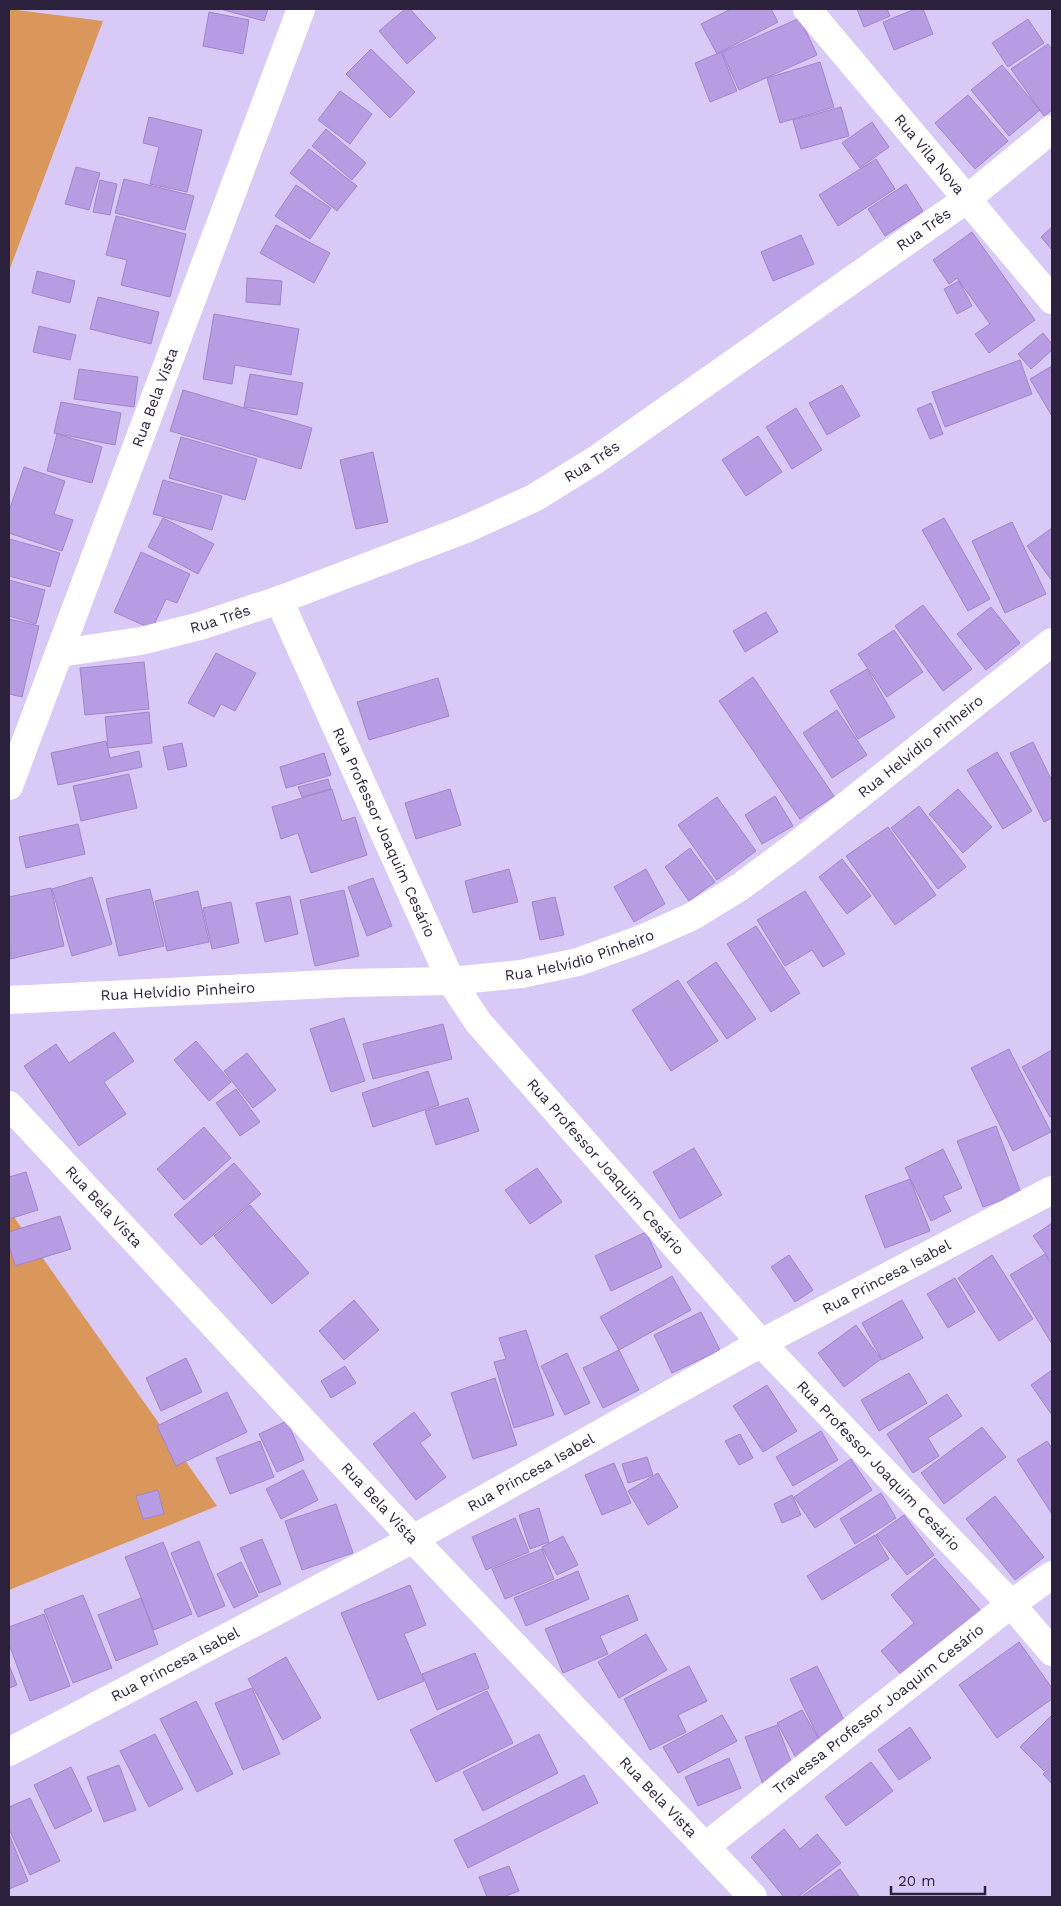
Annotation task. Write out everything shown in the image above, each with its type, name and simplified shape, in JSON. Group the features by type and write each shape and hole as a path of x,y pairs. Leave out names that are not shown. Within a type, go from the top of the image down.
{"street":[{"name":"Rua Bela Vista","path":"9,786 301,9"},
{"name":"Rua Vila Nova","path":"807,9 1052,300"},
{"name":"Rua Três","path":"60,653 141,641 200,626 279,600 466,530 534,498 597,459 967,199 1052,129"},
{"name":"Rua Professor Joaquim Cesário","path":"279,600 451,981 478,1022 761,1343 1011,1604 1052,1652"},
{"name":"Rua Helvídio Pinheiro","path":"9,1000 348,983 451,981 521,974 578,962 639,940 691,917 740,886 794,848 1052,642"},
{"name":"Rua Bela Vista","path":"9,1105 413,1539 753,1897"},
{"name":"Rua Princesa Isabel","path":"9,1752 413,1539 761,1343 1052,1190"},
{"name":"Travessa Professor Joaquim Cesário","path":"706,1846 1011,1604 1052,1575"}],"shaded area":[{"path":"9,9 103,21 9,271"},
{"path":"9,1210 217,1506 9,1590"}],"building":[{"path":"220,9 268,9 264,21"},
{"path":"405,9 410,9 436,38 407,64 379,31"},
{"path":"731,9 771,9 778,22 717,54 701,24"},
{"path":"857,9 887,9 890,16 864,27"},
{"path":"915,9 923,9 933,34 894,50 883,22"},
{"path":"209,12 249,20 243,54 203,46"},
{"path":"800,18 817,55 739,90 722,52"},
{"path":"1028,19 1044,43 1008,67 992,43"},
{"path":"1048,44 1052,50 1052,110 1044,116 1011,69"},
{"path":"371,49 415,92 390,118 346,74"},
{"path":"721,52 737,91 710,102 695,63"},
{"path":"820,62 834,107 780,123 767,78"},
{"path":"1002,65 1040,110 1009,136 971,90"},
{"path":"340,91 372,114 350,144 318,120"},
{"path":"968,95 1008,141 975,169 935,123"},
{"path":"841,107 849,136 801,149 793,120"},
{"path":"149,117 202,130 187,192 150,184 159,147 143,143"},
{"path":"872,122 889,147 860,168 842,143"},
{"path":"326,129 366,163 352,180 312,146"},
{"path":"309,149 357,186 337,211 290,173"},
{"path":"876,159 895,189 838,226 819,195"},
{"path":"76,167 100,173 89,210 65,204"},
{"path":"124,179 194,196 185,230 115,213"},
{"path":"100,180 117,184 110,215 93,212"},
{"path":"906,184 923,211 885,236 868,209"},
{"path":"296,185 331,208 310,239 275,216"},
{"path":"116,216 186,234 170,297 121,285 127,260 106,255"},
{"path":"276,225 330,253 314,283 260,253"},
{"path":"1052,227 1052,250 1041,237"},
{"path":"972,232 1035,320 989,353 975,334 990,324 957,278 949,284 933,260"},
{"path":"801,235 814,264 773,281 761,252"},
{"path":"37,271 75,281 70,303 32,293"},
{"path":"247,278 282,281 280,305 246,302"},
{"path":"959,281 972,306 957,314 944,289"},
{"path":"98,297 159,312 151,344 90,329"},
{"path":"214,314 299,329 291,375 235,365 232,384 203,379"},
{"path":"39,326 76,335 70,360 33,352"},
{"path":"1043,333 1052,344 1052,350 1031,369 1018,354"},
{"path":"1020,360 1032,394 945,427 932,392"},
{"path":"1052,366 1052,416 1030,379"},
{"path":"79,369 138,377 134,407 74,399"},
{"path":"250,374 303,383 297,415 244,407"},
{"path":"842,385 860,416 827,435 809,403"},
{"path":"183,390 312,428 301,469 170,431"},
{"path":"61,402 121,413 115,445 54,433"},
{"path":"931,403 943,434 930,439 917,409"},
{"path":"796,408 822,450 792,469 766,427"},
{"path":"57,434 102,447 92,483 47,471"},
{"path":"758,436 782,472 746,496 722,460"},
{"path":"181,437 257,459 245,500 169,478"},
{"path":"373,452 388,522 356,529 340,460"},
{"path":"24,467 65,481 54,514 73,520 62,551 9,533 9,511"},
{"path":"163,480 222,496 212,530 153,514"},
{"path":"163,518 214,544 198,574 148,547"},
{"path":"944,518 990,599 968,611 922,530"},
{"path":"1012,522 1046,594 1005,613 972,541"},
{"path":"1052,528 1052,581 1027,546"},
{"path":"9,539 60,553 50,587 9,576"},
{"path":"141,552 190,574 177,603 166,599 152,629 114,612"},
{"path":"9,580 45,590 36,624 9,616"},
{"path":"923,605 972,669 943,691 895,626"},
{"path":"991,607 1020,643 986,670 957,634"},
{"path":"766,612 778,632 745,652 733,631"},
{"path":"9,619 39,626 22,697 9,694"},
{"path":"894,630 923,672 887,697 858,654"},
{"path":"216,653 256,673 235,711 221,704 214,717 188,703"},
{"path":"144,662 149,709 85,715 80,668"},
{"path":"867,669 895,717 858,739 830,691"},
{"path":"753,677 834,796 800,819 719,701"},
{"path":"438,678 449,716 369,740 357,702"},
{"path":"837,710 867,755 832,778 803,733"},
{"path":"149,712 152,743 108,748 105,717"},
{"path":"106,741 110,758 139,751 142,767 58,785 51,753"},
{"path":"1033,742 1052,781 1052,818 1044,822 1010,753"},
{"path":"182,743 187,766 168,770 163,747"},
{"path":"997,752 1032,811 1003,829 967,770"},
{"path":"324,753 331,775 286,788 280,767"},
{"path":"129,774 137,808 81,821 73,786"},
{"path":"328,779 331,789 302,797 298,787"},
{"path":"332,789 342,821 355,817 367,855 311,873 298,833 281,839 272,807"},
{"path":"450,789 461,825 416,839 405,803"},
{"path":"958,789 992,827 963,853 929,814"},
{"path":"775,796 793,826 762,844 745,815"},
{"path":"717,797 756,851 717,880 678,825"},
{"path":"919,806 966,867 938,889 891,828"},
{"path":"78,824 85,854 26,868 19,837"},
{"path":"888,827 936,895 895,925 846,856"},
{"path":"690,848 715,882 689,901 665,867"},
{"path":"842,859 871,896 847,914 819,877"},
{"path":"509,869 518,902 473,913 465,881"},
{"path":"646,869 665,904 634,922 614,887"},
{"path":"92,877 112,944 72,956 52,889"},
{"path":"373,878 392,926 367,936 348,887"},
{"path":"51,888 64,946 10,959 9,897"},
{"path":"150,889 164,946 119,956 106,899"},
{"path":"344,890 359,956 315,966 300,900"},
{"path":"198,891 209,942 167,951 155,901"},
{"path":"805,891 845,954 823,967 812,950 785,966 757,920"},
{"path":"290,896 298,934 265,942 256,903"},
{"path":"555,897 564,935 540,940 532,902"},
{"path":"231,902 239,943 212,949 203,908"},
{"path":"756,926 800,993 771,1012 727,944"},
{"path":"716,962 756,1019 727,1039 687,982"},
{"path":"678,980 718,1041 671,1071 632,1010"},
{"path":"344,1018 365,1081 331,1092 310,1029"},
{"path":"443,1024 452,1059 373,1079 363,1044"},
{"path":"114,1032 134,1061 104,1082 126,1114 79,1146 24,1066 56,1044 69,1063"},
{"path":"196,1041 231,1082 209,1101 174,1060"},
{"path":"1009,1049 1051,1132 1013,1151 971,1068"},
{"path":"1052,1050 1052,1116 1050,1117 1022,1067"},
{"path":"247,1053 276,1090 253,1108 224,1071"},
{"path":"428,1071 439,1105 373,1127 362,1093"},
{"path":"236,1089 260,1122 240,1136 216,1103"},
{"path":"468,1098 479,1131 436,1145 425,1111"},
{"path":"996,1126 1021,1193 983,1207 957,1141"},
{"path":"204,1127 231,1158 184,1200 157,1169"},
{"path":"694,1148 722,1195 680,1219 653,1172"},
{"path":"943,1149 962,1188 943,1196 951,1211 931,1221 905,1168"},
{"path":"234,1163 261,1194 201,1245 174,1215"},
{"path":"537,1168 562,1202 530,1224 505,1190"},
{"path":"26,1172 38,1210 9,1219 9,1177"},
{"path":"910,1179 930,1231 885,1248 865,1196"},
{"path":"250,1205 309,1273 272,1304 214,1236"},
{"path":"60,1216 71,1249 15,1266 9,1245 9,1232"},
{"path":"1052,1223 1052,1263 1033,1236"},
{"path":"646,1232 662,1267 611,1291 595,1256"},
{"path":"1045,1254 1052,1266 1052,1344 1010,1275"},
{"path":"789,1255 813,1290 795,1302 771,1267"},
{"path":"992,1255 1033,1319 999,1341 958,1278"},
{"path":"672,1276 691,1310 619,1350 600,1317"},
{"path":"955,1278 975,1312 948,1328 927,1294"},
{"path":"354,1300 379,1330 344,1360 319,1331"},
{"path":"902,1300 923,1338 882,1360 862,1323"},
{"path":"701,1312 720,1350 672,1373 654,1335"},
{"path":"856,1325 881,1359 844,1387 818,1353"},
{"path":"526,1330 554,1415 514,1428 494,1362 506,1359 499,1338"},
{"path":"619,1350 639,1390 603,1408 583,1368"},
{"path":"567,1353 590,1403 565,1415 541,1366"},
{"path":"186,1358 202,1392 161,1411 146,1378"},
{"path":"345,1366 356,1383 331,1398 321,1381"},
{"path":"1052,1370 1052,1415 1031,1385"},
{"path":"909,1373 927,1403 879,1431 861,1400"},
{"path":"495,1378 517,1445 473,1459 451,1393"},
{"path":"767,1385 797,1431 763,1452 733,1406"},
{"path":"227,1392 247,1432 176,1466 157,1426"},
{"path":"947,1394 962,1416 928,1438 939,1456 913,1473 887,1434"},
{"path":"414,1412 431,1435 420,1443 446,1477 416,1500 373,1444"},
{"path":"287,1421 304,1460 277,1472 259,1434"},
{"path":"982,1427 1006,1457 944,1504 921,1473"},
{"path":"821,1431 838,1460 793,1486 776,1457"},
{"path":"740,1434 753,1458 739,1465 725,1441"},
{"path":"260,1441 274,1477 230,1494 216,1458"},
{"path":"1047,1441 1052,1448 1052,1514 1017,1460"},
{"path":"647,1457 653,1475 628,1483 622,1464"},
{"path":"851,1459 872,1490 815,1528 794,1497"},
{"path":"614,1463 631,1503 602,1515 585,1475"},
{"path":"303,1470 318,1500 281,1519 266,1489"},
{"path":"658,1473 678,1507 648,1525 628,1491"},
{"path":"158,1490 164,1514 143,1519 136,1496"},
{"path":"881,1493 896,1518 855,1544 840,1519"},
{"path":"792,1495 801,1515 782,1523 774,1504"},
{"path":"995,1496 1044,1557 1015,1580 966,1519"},
{"path":"336,1504 353,1553 302,1570 285,1521"},
{"path":"539,1508 549,1542 530,1549 519,1515"},
{"path":"904,1515 934,1555 907,1575 876,1535"},
{"path":"515,1518 529,1552 486,1570 472,1537"},
{"path":"875,1535 889,1559 822,1600 807,1576"},
{"path":"563,1536 578,1565 557,1575 542,1547"},
{"path":"262,1539 281,1584 259,1593 240,1548"},
{"path":"199,1541 225,1606 198,1617 171,1553"},
{"path":"163,1542 192,1614 154,1630 125,1557"},
{"path":"542,1549 554,1579 505,1599 492,1569"},
{"path":"935,1558 982,1612 904,1678 881,1651 914,1623 891,1595"},
{"path":"241,1562 258,1596 234,1608 217,1574"},
{"path":"578,1571 589,1599 526,1626 514,1598"},
{"path":"410,1585 426,1625 404,1634 424,1681 378,1700 341,1613"},
{"path":"83,1595 112,1668 73,1683 44,1610"},
{"path":"628,1595 638,1620 600,1636 608,1654 563,1673 545,1629"},
{"path":"141,1598 158,1644 116,1661 98,1615"},
{"path":"44,1614 70,1686 30,1701 9,1644 9,1627"},
{"path":"646,1634 667,1670 619,1698 598,1662"},
{"path":"1019,1642 1052,1688 1052,1699 997,1738 959,1685"},
{"path":"475,1653 489,1688 437,1710 422,1674"},
{"path":"286,1657 321,1718 283,1740 248,1679"},
{"path":"9,1665 17,1685 9,1688"},
{"path":"689,1666 707,1701 678,1715 686,1732 650,1750 624,1699"},
{"path":"817,1666 850,1732 822,1745 790,1679"},
{"path":"252,1688 280,1754 243,1770 215,1703"},
{"path":"487,1691 513,1743 436,1782 410,1730"},
{"path":"196,1701 233,1774 197,1792 160,1719"},
{"path":"802,1710 826,1752 800,1765 777,1723"},
{"path":"722,1715 737,1741 678,1773 663,1747"},
{"path":"1052,1715 1052,1764 1044,1771 1020,1747"},
{"path":"777,1725 796,1774 764,1787 745,1737"},
{"path":"910,1727 931,1758 899,1780 878,1750"},
{"path":"155,1734 183,1789 149,1807 120,1751"},
{"path":"539,1734 558,1773 483,1811 463,1772"},
{"path":"729,1758 741,1788 698,1806 685,1777"},
{"path":"871,1762 893,1791 846,1826 825,1797"},
{"path":"119,1765 136,1810 104,1822 87,1777"},
{"path":"1052,1766 1052,1784 1043,1774"},
{"path":"71,1767 92,1811 55,1829 34,1785"},
{"path":"584,1775 598,1803 468,1868 454,1840"},
{"path":"30,1798 60,1861 30,1875 9,1829 9,1807"},
{"path":"784,1829 800,1849 817,1834 841,1863 798,1897 784,1897 751,1857"},
{"path":"9,1834 28,1881 9,1889"},
{"path":"509,1866 519,1891 503,1897 487,1897 479,1877"},
{"path":"840,1869 859,1896 801,1897"}]}
